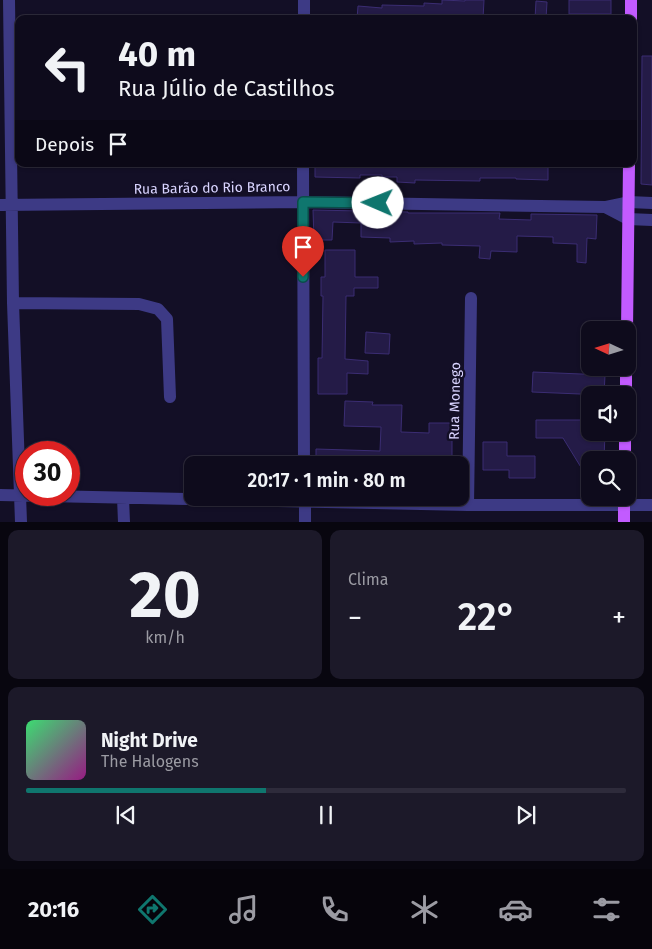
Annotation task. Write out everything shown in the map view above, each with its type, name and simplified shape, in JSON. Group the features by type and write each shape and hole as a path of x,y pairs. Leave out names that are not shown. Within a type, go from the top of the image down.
{"main road":[{"path":"631,0 631,15"},
{"path":"627,321 629,167"},
{"path":"624,506 624,522"}],"street":[{"path":"10,0 6,205 13,303 18,441"},
{"path":"304,0 304,15"},
{"path":"303,167 304,456"},
{"name":"Rua Barão do Rio Branco","path":"6,205 303,202 604,207 628,202 652,202"},
{"name":"Rua Barão do Rio Branco","path":"604,207 628,219 652,220"},
{"name":"Rua Monego","path":"469,456 471,298"},
{"path":"13,303 139,304 158,309 167,319 170,397"},
{"path":"0,495 15,496"},
{"path":"80,497 184,499"},
{"path":"123,498 124,522"},
{"path":"469,506 581,502"},
{"path":"636,503 652,505"},
{"path":"20,506 21,522"},
{"path":"305,506 305,522"}],"building":[{"path":"442,0 484,0 483,15 357,15 358,6 382,8 382,5 424,6 424,3 442,4"},
{"path":"569,0 611,0 611,14 569,14"},
{"path":"536,1 547,2 546,15 535,15"},
{"path":"642,56 652,56 652,185 641,184"},
{"path":"315,167 548,167 548,180 480,178 480,181 415,180 415,183 397,182 397,177 382,177 382,175 360,175 360,178 315,177"},
{"path":"313,210 500,213 499,219 531,220 531,214 597,215 596,239 587,238 586,263 577,262 577,244 553,243 553,237 517,236 517,252 491,251 490,259 479,258 480,246 442,245 442,243 414,244 414,241 390,242 390,238 361,237 361,223 333,222 332,240 314,240"},
{"path":"325,250 355,250 355,277 378,277 378,288 354,288 354,296 346,296 345,359 368,361 368,374 347,373 347,394 318,394 318,358 322,358 323,296 321,296 321,277 325,277"},
{"path":"366,332 390,334 389,354 365,353"},
{"path":"533,372 605,376 604,386 581,386 581,394 532,392"},
{"path":"345,401 373,402 372,405 402,405 401,432 429,433 429,423 452,423 452,456 316,456 316,449 380,451 381,427 344,426"},
{"path":"536,420 581,420 581,441 605,441 604,451 581,451 581,467 563,438 536,438"},
{"path":"483,442 507,442 507,456 535,456 535,478 509,478 509,470 483,470"}],"route":[{"path":"303,277 303,202 378,203"}]}
